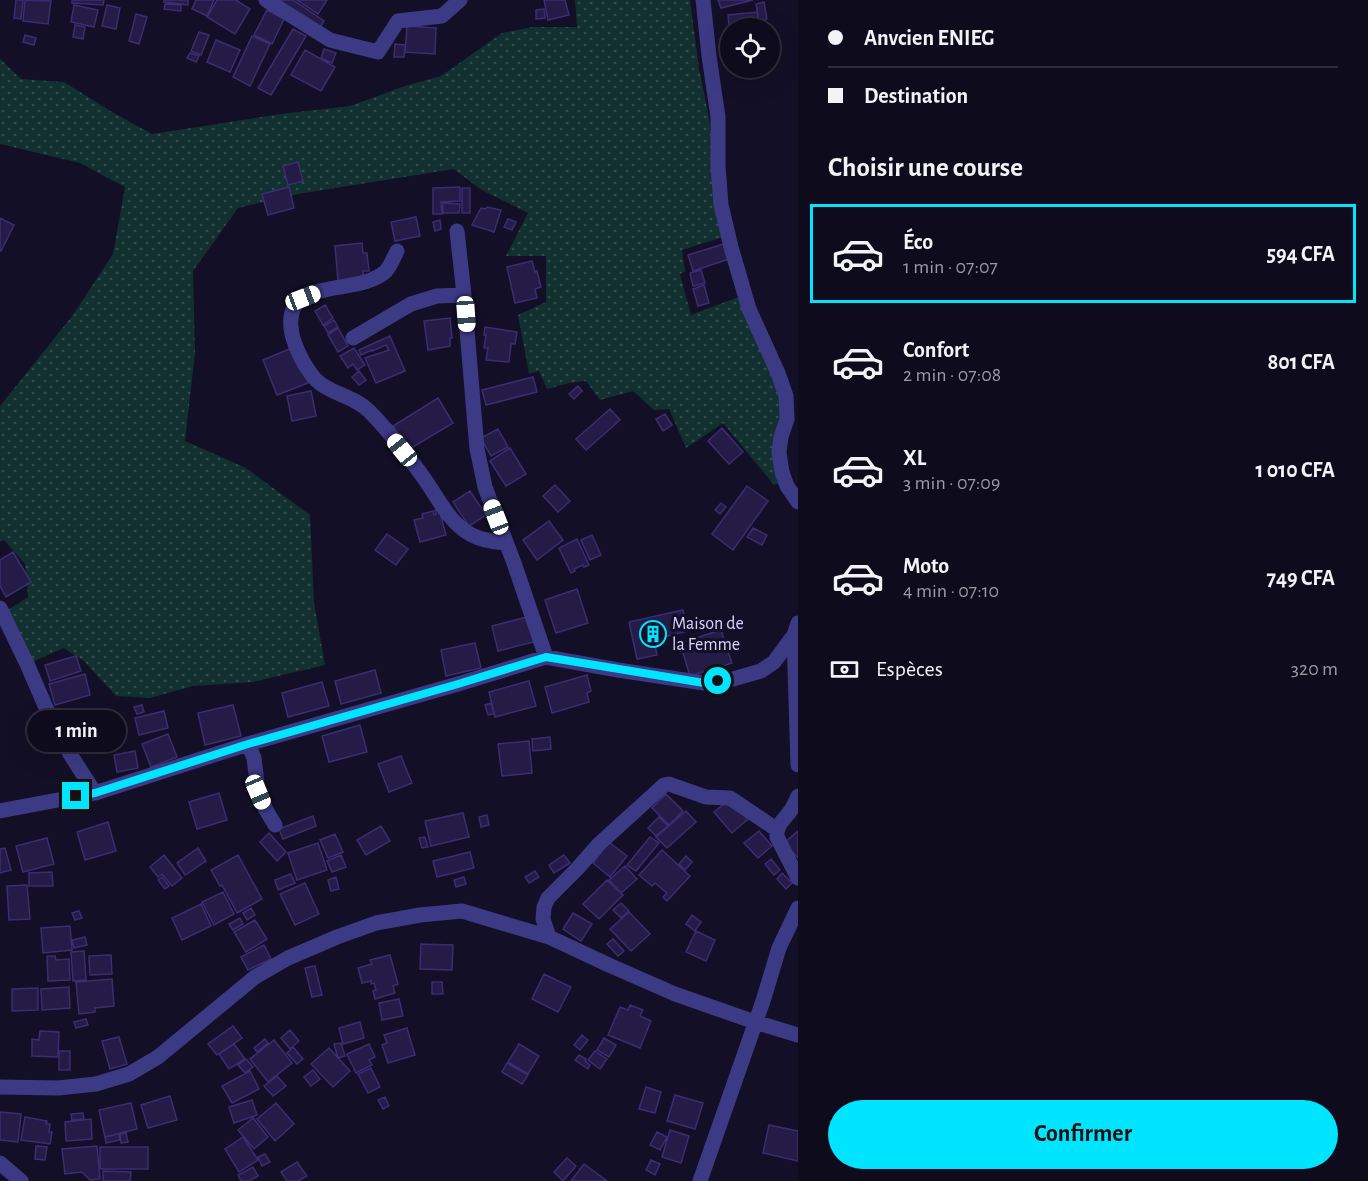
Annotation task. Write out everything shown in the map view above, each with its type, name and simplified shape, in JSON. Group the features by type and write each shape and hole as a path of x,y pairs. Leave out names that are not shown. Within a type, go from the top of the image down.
{"street":[{"path":"266,0 330,40 378,52 398,21 442,16 460,0"},
{"path":"703,0 718,117 721,205 749,309 786,396 787,418 779,452 787,486 798,502"},
{"path":"457,231 477,449 485,487 546,657"},
{"path":"397,251 390,265 377,278 357,285 320,291 295,304 290,330 294,341 316,381 367,409 416,467 455,522 470,534 506,543"},
{"path":"353,338 411,304 436,296 464,296"},
{"path":"0,608 47,710 70,754 95,793"},
{"path":"0,811 95,793 248,744 546,657 704,683 733,679 761,671 774,662 796,629"},
{"path":"796,629 798,765"},
{"path":"248,744 254,758 258,792 275,825"},
{"path":"549,937 543,919 544,907 548,898 578,869 599,844 664,785 669,784 706,797 730,798 776,829"},
{"path":"798,796 791,810 776,829 777,837 798,878"},
{"path":"700,1181 779,948 798,908"},
{"path":"0,1087 58,1088 96,1084 129,1074 158,1057 255,977 288,958 376,923 420,915 462,911 549,937 675,994 798,1035"},
{"path":"0,1163 21,1181"}],"green space":[{"path":"575,0 690,0 699,68 709,118 723,237 682,250 685,271 680,274 691,315 741,296 779,389 782,482 774,485 723,423 686,448 669,409 654,410 633,391 600,400 586,381 547,389 539,371 529,374 518,315 546,302 546,256 506,256 528,213 480,189 454,169 298,194 238,208 193,271 195,353 185,441 246,468 310,515 314,602 325,665 253,682 193,686 150,698 116,696 85,662 64,648 27,664 3,613 28,597 25,564 4,540 0,542 0,406 73,315 113,254 125,187 80,163 0,144 0,59 21,79 64,82 152,134 350,106 441,76 502,33 533,27 577,27"}],"building":[{"path":"16,0 23,0 21,19 14,18"},
{"path":"25,0 51,1 48,24 23,21"},
{"path":"72,0 104,0 103,5 72,3"},
{"path":"164,0 188,0 188,5 164,2"},
{"path":"196,0 214,0 207,16 192,9"},
{"path":"217,0 236,0 250,9 235,34 207,17"},
{"path":"277,0 293,0 324,21 319,29"},
{"path":"297,0 327,0 318,14"},
{"path":"544,0 565,0 569,15 548,20"},
{"path":"718,0 753,0 721,8"},
{"path":"764,2 767,18 758,18 756,4"},
{"path":"165,4 181,5 181,11 164,9"},
{"path":"74,5 98,10 94,27 71,22"},
{"path":"107,5 120,8 116,29 102,26"},
{"path":"544,9 545,18 536,19 536,10"},
{"path":"267,10 284,19 272,44 254,35"},
{"path":"757,12 758,18 728,18 728,15"},
{"path":"136,14 147,17 139,44 129,41"},
{"path":"75,25 85,27 83,39 73,37"},
{"path":"407,26 436,28 435,54 405,52"},
{"path":"293,29 306,36 271,95 258,88"},
{"path":"199,32 209,35 201,55 191,51"},
{"path":"25,35 36,38 34,45 23,42"},
{"path":"252,36 270,44 250,86 233,77"},
{"path":"216,40 240,50 230,72 207,62"},
{"path":"395,44 405,45 404,57 394,57"},
{"path":"324,49 336,53 332,63 321,58"},
{"path":"305,50 335,67 321,91 291,75"},
{"path":"190,53 199,56 196,62 187,58"},
{"path":"298,162 303,181 288,185 283,166"},
{"path":"289,187 294,208 268,215 262,194"},
{"path":"460,187 460,201 441,202 442,214 433,214 433,188"},
{"path":"462,188 470,188 470,213 462,213"},
{"path":"443,203 460,204 459,213 443,213"},
{"path":"487,207 501,210 494,232 472,225 481,208 486,209"},
{"path":"416,217 420,236 395,241 391,222"},
{"path":"0,218 14,225 1,251 0,251"},
{"path":"508,219 516,222 512,230 504,227"},
{"path":"440,220 441,229 435,231 433,222"},
{"path":"362,243 363,253 367,253 369,271 363,271 364,279 338,281 335,246"},
{"path":"727,243 732,258 693,271 688,255"},
{"path":"532,261 541,287 535,289 537,298 515,303 507,267"},
{"path":"701,270 705,283 693,286 690,273"},
{"path":"704,285 709,303 698,306 693,289"},
{"path":"325,305 333,318 323,325 315,311"},
{"path":"450,318 452,338 450,338 450,346 428,350 424,321"},
{"path":"334,320 338,327 328,333 324,326"},
{"path":"485,327 517,332 515,344 511,344 509,362 486,360 488,348 484,348"},
{"path":"338,328 348,346 338,352 328,335"},
{"path":"390,336 405,371 376,383 365,358 389,350 386,345 361,355 359,350"},
{"path":"294,347 308,383 277,395 263,360"},
{"path":"354,348 365,365 357,370 353,364 348,368 340,356"},
{"path":"359,371 366,380 359,385 352,377"},
{"path":"533,377 537,392 486,405 482,390"},
{"path":"578,386 582,391 574,399 569,394"},
{"path":"311,391 316,416 292,421 287,396"},
{"path":"438,398 453,423 408,450 393,426"},
{"path":"610,409 620,420 586,450 576,439"},
{"path":"665,414 672,425 663,431 656,419"},
{"path":"722,428 743,452 729,464 708,441"},
{"path":"498,429 508,447 491,456 481,438"},
{"path":"510,448 526,474 506,486 490,461"},
{"path":"555,485 570,501 558,512 543,496"},
{"path":"747,486 768,501 733,550 712,534"},
{"path":"470,491 486,515 469,526 453,502"},
{"path":"721,503 726,507 720,514 715,510"},
{"path":"439,509 446,535 420,542 414,520 423,518 422,514 433,511 434,515 435,510"},
{"path":"549,521 563,540 537,560 523,540"},
{"path":"753,528 767,535 762,545 747,537"},
{"path":"387,534 408,549 396,565 375,550"},
{"path":"592,535 601,555 590,560 581,540"},
{"path":"577,539 589,565 574,569 575,571 571,573 559,548"},
{"path":"13,552 31,582 6,597 0,586 0,560"},
{"path":"577,589 588,623 556,633 545,600"},
{"name":"Maison de la Femme","path":"683,610 688,631 660,638 655,645 657,655 637,659 629,622"},
{"path":"531,616 537,641 498,651 492,626"},
{"path":"721,630 732,663 690,676 680,643"},
{"path":"475,643 481,668 446,676 441,650"},
{"path":"76,656 81,671 50,681 45,665"},
{"path":"375,670 381,693 341,704 335,681"},
{"path":"85,674 90,695 55,705 49,684"},
{"path":"587,675 591,691 587,693 589,702 552,713 545,687"},
{"path":"529,681 536,706 495,717 489,692"},
{"path":"322,682 329,706 288,717 282,693"},
{"path":"491,703 494,714 488,715 485,705"},
{"path":"142,705 144,712 137,714 134,707"},
{"path":"233,705 241,736 205,745 198,713"},
{"path":"164,711 168,728 139,735 135,718"},
{"path":"360,725 367,752 329,762 322,736"},
{"path":"168,734 177,757 151,767 142,744"},
{"path":"550,737 551,749 533,751 532,739"},
{"path":"529,741 532,773 502,776 498,744"},
{"path":"135,751 138,768 117,772 114,755"},
{"path":"401,756 412,783 389,792 378,764"},
{"path":"219,793 227,820 197,829 189,802"},
{"path":"666,794 683,811 669,825 652,808"},
{"path":"730,799 748,819 732,833 714,812"},
{"path":"686,811 696,822 667,848 656,837"},
{"path":"463,813 469,837 431,846 425,821"},
{"path":"487,815 489,825 481,827 479,817"},
{"path":"313,816 316,826 283,839 279,829"},
{"path":"659,817 668,826 656,836 648,828"},
{"path":"108,822 116,851 85,860 77,832"},
{"path":"381,826 390,841 366,855 357,840"},
{"path":"759,831 772,846 758,858 744,843"},
{"path":"798,831 798,858 784,843"},
{"path":"269,833 286,852 277,861 260,842"},
{"path":"335,834 343,852 328,858 320,840"},
{"path":"425,837 428,847 422,848 419,838"},
{"path":"650,837 659,843 636,871 627,865"},
{"path":"47,838 54,864 23,872 16,846"},
{"path":"609,842 627,856 610,877 593,863"},
{"path":"318,843 327,870 297,880 288,853"},
{"path":"5,848 11,870 0,873 0,849"},
{"path":"198,848 206,861 185,875 177,863"},
{"path":"662,850 690,876 667,901 663,897 667,893 655,883 652,886 639,875"},
{"path":"470,852 474,868 437,877 433,861"},
{"path":"164,855 182,878 172,886 162,874 158,877 150,867"},
{"path":"238,855 262,899 237,913 211,870"},
{"path":"341,855 346,867 332,872 327,861"},
{"path":"564,855 570,863 554,873 549,865"},
{"path":"686,856 692,862 685,870 679,864"},
{"path":"771,859 780,870 774,875 765,864"},
{"path":"625,866 637,879 621,893 609,880"},
{"path":"535,871 539,877 529,883 525,877"},
{"path":"52,872 53,886 29,886 29,873"},
{"path":"782,873 792,883 786,889 777,879"},
{"path":"291,874 295,883 278,890 275,880"},
{"path":"162,877 169,886 165,889 158,880"},
{"path":"336,877 339,889 331,891 328,880"},
{"path":"464,877 466,884 456,887 454,880"},
{"path":"607,880 623,895 599,919 583,904"},
{"path":"305,883 319,914 295,925 280,894"},
{"path":"27,885 30,919 9,920 7,886"},
{"path":"223,892 234,914 214,925 202,902"},
{"path":"621,903 629,911 621,918 613,910"},
{"path":"201,904 211,926 182,940 172,918"},
{"path":"251,908 255,915 247,920 243,913"},
{"path":"79,911 82,918 75,920 72,913"},
{"path":"629,912 650,934 631,951 610,929"},
{"path":"573,913 592,924 581,941 563,929"},
{"path":"692,915 701,922 695,931 686,924"},
{"path":"240,918 243,924 233,930 229,924"},
{"path":"255,920 267,939 246,952 234,932"},
{"path":"70,926 72,950 43,953 41,928"},
{"path":"696,931 715,940 706,961 686,952"},
{"path":"85,937 87,945 74,948 72,940"},
{"path":"613,939 624,951 618,956 607,944"},
{"path":"421,944 453,945 452,970 420,969"},
{"path":"264,945 271,959 248,970 241,957"},
{"path":"84,951 86,980 73,981 71,952"},
{"path":"111,955 112,974 90,975 89,956"},
{"path":"390,955 398,984 393,986 395,993 375,999 374,983 371,984 371,981 362,983 358,968 372,964 370,960"},
{"path":"47,956 55,956 56,960 69,959 70,980 48,981"},
{"path":"315,966 322,995 312,997 305,968"},
{"path":"544,974 571,987 558,1012 532,999"},
{"path":"112,979 114,1006 95,1008 95,1012 79,1014 76,982"},
{"path":"432,982 442,982 443,994 432,994"},
{"path":"69,987 70,1008 42,1010 41,989"},
{"path":"38,988 38,1010 12,1011 12,989"},
{"path":"399,999 403,1016 382,1020 379,1003"},
{"path":"630,1005 643,1010 640,1016 651,1021 640,1048 608,1035 620,1007 628,1010"},
{"path":"86,1019 88,1025 76,1028 74,1022"},
{"path":"360,1022 364,1038 343,1044 339,1028"},
{"path":"233,1026 242,1038 217,1055 208,1044"},
{"path":"407,1028 415,1055 388,1063 382,1045 387,1043 384,1035"},
{"path":"290,1030 299,1041 290,1049 281,1038"},
{"path":"40,1031 59,1032 58,1057 32,1056 32,1039 39,1040"},
{"path":"582,1035 588,1040 580,1050 574,1045"},
{"path":"119,1037 127,1064 110,1069 102,1041"},
{"path":"604,1038 616,1045 609,1057 597,1050"},
{"path":"265,1039 268,1043 257,1052 254,1048"},
{"path":"274,1040 292,1063 268,1082 250,1059"},
{"path":"341,1043 345,1056 338,1058 334,1044"},
{"path":"234,1044 245,1059 229,1069 219,1054"},
{"path":"369,1044 375,1057 369,1060 372,1065 356,1073 347,1054"},
{"path":"519,1044 539,1056 528,1074 508,1062"},
{"path":"293,1047 303,1059 297,1064 287,1053"},
{"path":"329,1048 350,1071 333,1087 311,1064"},
{"path":"59,1051 70,1051 70,1070 59,1070"},
{"path":"595,1051 607,1059 600,1069 588,1060"},
{"path":"579,1055 590,1065 588,1069 575,1060"},
{"path":"246,1059 253,1067 245,1073 238,1065"},
{"path":"507,1063 528,1075 522,1084 502,1072"},
{"path":"371,1068 380,1087 368,1093 358,1074"},
{"path":"313,1070 320,1079 311,1086 304,1077"},
{"path":"250,1071 259,1089 232,1103 222,1086"},
{"path":"277,1076 286,1086 273,1096 264,1086"},
{"path":"646,1087 661,1092 655,1113 639,1109"},
{"path":"675,1095 703,1103 695,1129 667,1121"},
{"path":"170,1096 177,1120 148,1128 141,1105"},
{"path":"385,1097 389,1106 383,1109 378,1100"},
{"path":"252,1100 257,1115 234,1123 229,1107"},
{"path":"131,1103 137,1129 105,1137 99,1110"},
{"path":"276,1103 294,1124 275,1141 257,1119"},
{"path":"0,1112 21,1114 18,1142 0,1140"},
{"path":"83,1113 84,1119 72,1120 71,1114"},
{"path":"25,1117 47,1121 46,1124 50,1124 49,1132 52,1132 50,1144 21,1140"},
{"path":"253,1118 268,1137 254,1149 238,1130"},
{"path":"91,1119 92,1139 66,1141 65,1122"},
{"path":"769,1125 798,1131 798,1161 763,1153"},
{"path":"670,1130 689,1136 681,1163 662,1157"},
{"path":"657,1132 667,1137 660,1150 650,1145"},
{"path":"126,1133 128,1142 121,1143 120,1134"},
{"path":"119,1134 120,1140 106,1143 105,1137"},
{"path":"243,1137 258,1160 239,1172 225,1149"},
{"path":"36,1146 47,1147 45,1160 35,1159"},
{"path":"97,1146 100,1179 90,1180 82,1172 65,1174 62,1149"},
{"path":"100,1147 148,1147 148,1169 100,1169"},
{"path":"265,1154 270,1162 262,1166 258,1157"},
{"path":"567,1158 576,1166 563,1181 554,1172"},
{"path":"651,1160 660,1164 655,1175 646,1170"},
{"path":"297,1162 307,1176 298,1181 287,1181 281,1172"},
{"path":"584,1164 607,1181 571,1181"},
{"path":"253,1167 258,1176 249,1181 241,1181 238,1175"},
{"path":"103,1171 131,1172 130,1181 103,1181"}],"place":[{"name":"Maison de la Femme","path":"653,634"}],"route":[{"path":"76,796 95,793 248,744 546,657 704,683 718,681"}]}
